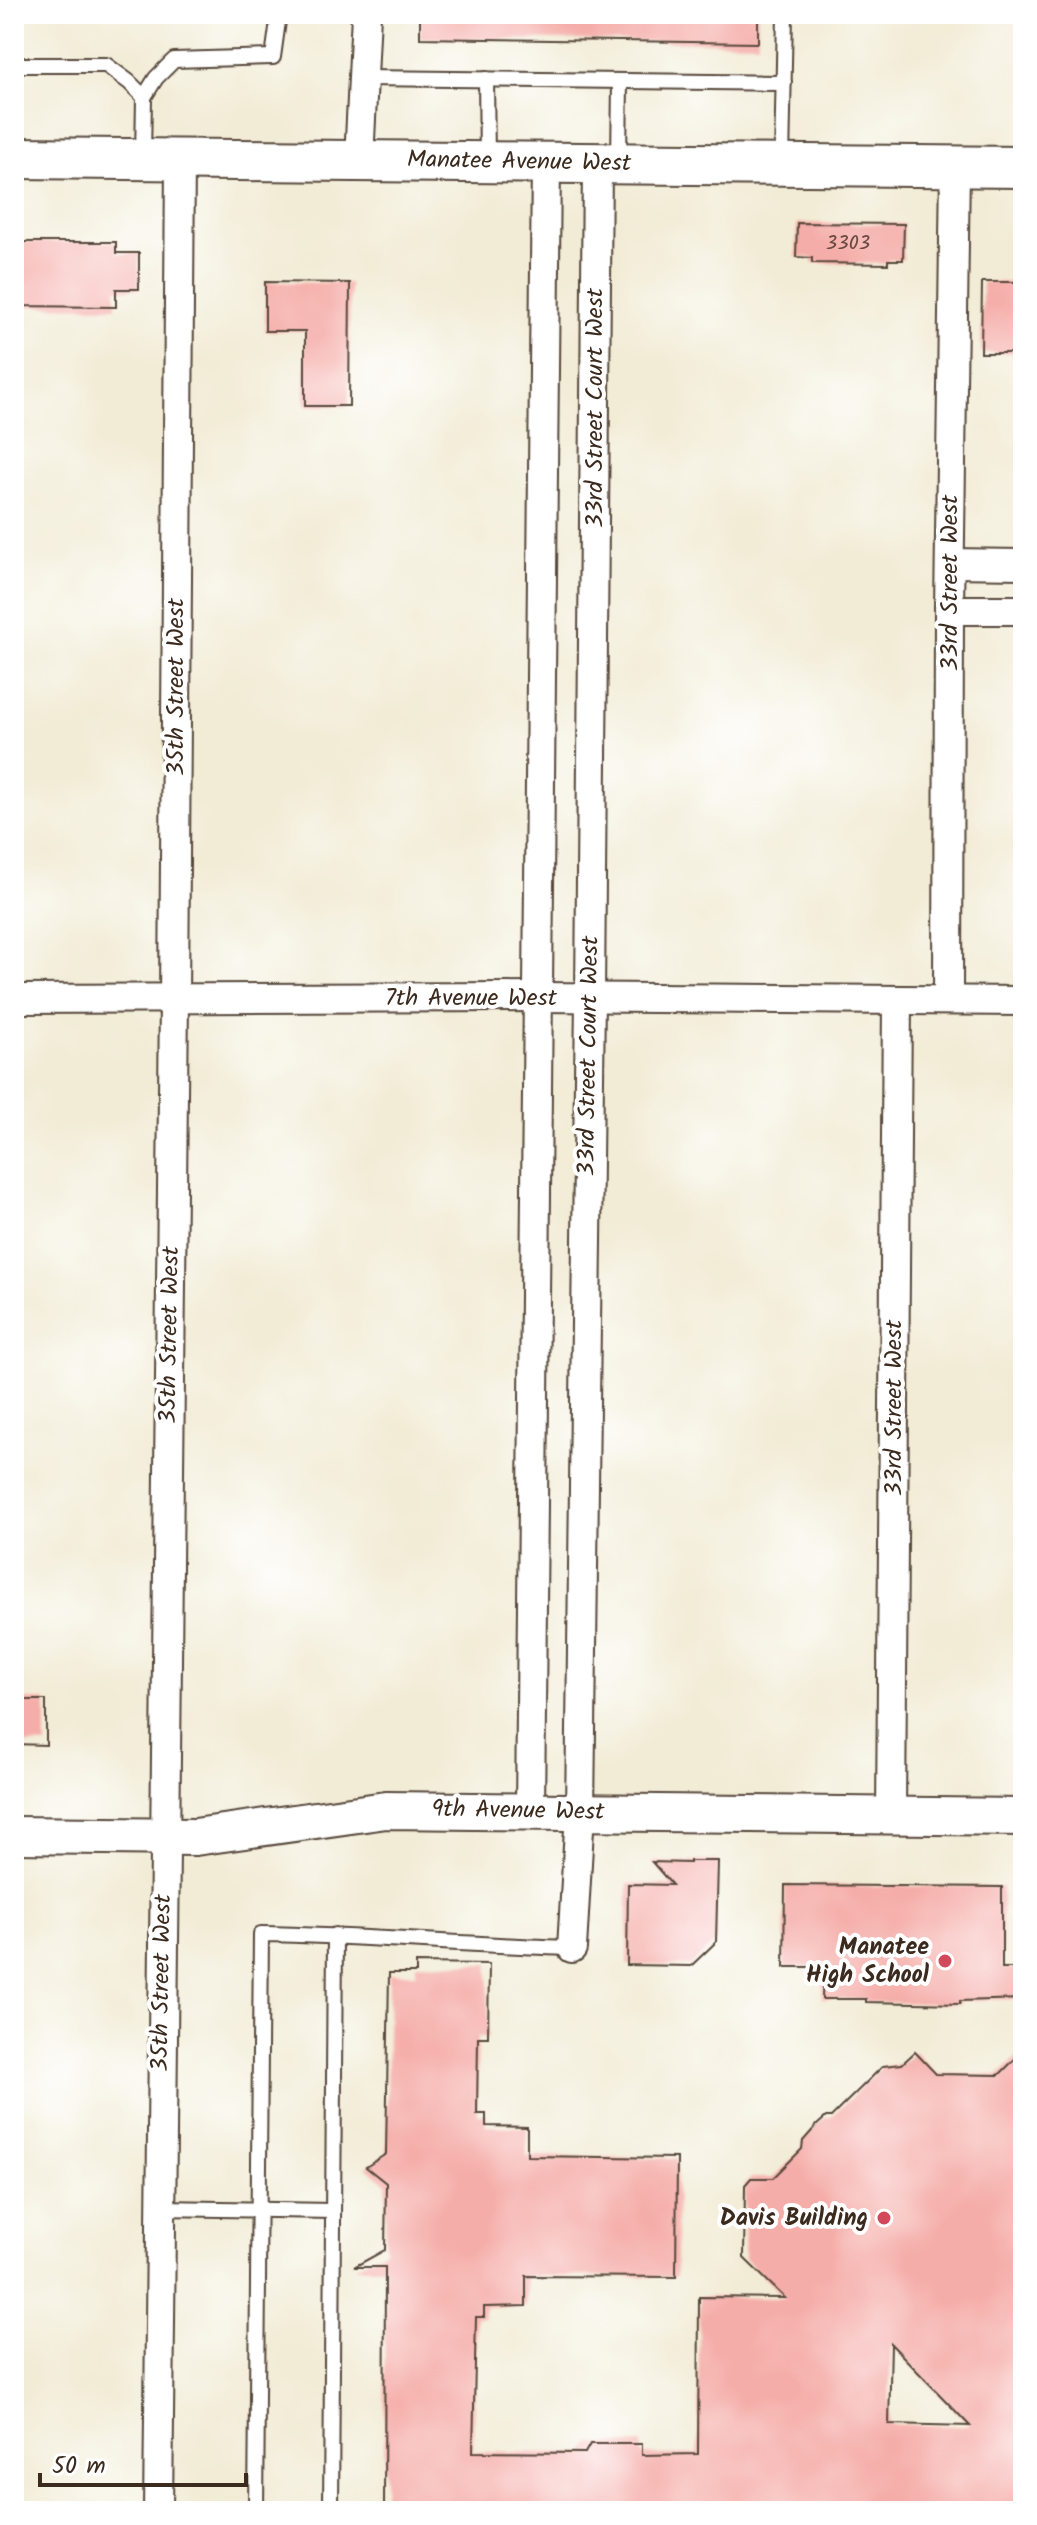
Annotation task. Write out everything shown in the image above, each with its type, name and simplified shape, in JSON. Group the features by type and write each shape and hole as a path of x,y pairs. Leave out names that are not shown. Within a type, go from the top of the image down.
{"main road":[{"name":"Manatee Avenue West","path":"14,158 1023,167"}],"street":[{"path":"359,161 366,14"},
{"name":"35th Street West","path":"158,2511 174,1000 161,159"},
{"name":"33rd Street Court West","path":"530,1812 546,163"},
{"name":"33rd Street Court West","path":"572,1948 580,1812 590,998 608,163"},
{"name":"33rd Street West","path":"948,1000 955,166"},
{"path":"950,563 1023,564"},
{"path":"949,610 1023,610"},
{"name":"7th Avenue West","path":"14,999 538,997 1023,1001"},
{"name":"33rd Street West","path":"891,1815 897,1000"},
{"name":"9th Avenue West","path":"14,1835 195,1837 386,1810 1023,1817"}],"lane":[{"path":"144,97 156,78 174,60 273,57 279,14"},
{"path":"782,165 785,14"},
{"path":"14,65 106,65 144,97 161,159"},
{"path":"363,78 784,83"},
{"path":"486,79 487,162"},
{"path":"608,163 620,81"},
{"path":"256,2511 261,1934 572,1948"},
{"path":"331,2511 335,1935"},
{"path":"160,2208 333,2211"}],"building":[{"path":"420,14 758,14 758,43 420,38"},
{"path":"797,223 904,224 903,260 888,260 888,264 812,263 812,258 796,257"},
{"path":"14,242 116,242 116,253 139,253 139,289 116,289 116,307 14,306"},
{"path":"265,282 350,283 349,406 305,406 305,331 265,331"},
{"path":"982,282 1023,282 1023,353 981,353"},
{"path":"14,1700 46,1700 46,1745 14,1744"},
{"path":"718,1861 716,1942 691,1966 627,1965 628,1884 672,1885 652,1862"},
{"path":"785,1885 1002,1887 1002,1968 1022,1968 1022,1999 960,2001 960,2004 822,1999 823,1967 784,1967"},
{"path":"416,1963 489,1964 488,2037 478,2037 477,2114 486,2114 486,2126 527,2127 527,2156 677,2158 676,2277 526,2276 526,2306 484,2307 484,2317 476,2317 473,2452 585,2453 590,2444 642,2444 642,2455 698,2454 699,2297 785,2298 744,2258 745,2185 751,2178 773,2178 802,2149 803,2141 817,2125 826,2117 831,2117 883,2066 902,2064 915,2052 936,2074 999,2075 1023,2051 1023,2511 384,2511 385,2267 354,2267 385,2250 386,2183 366,2167 386,2154 389,1973 416,1973","holes":["891,2344 970,2426 889,2424"]}],"place":[{"name":"Manatee High School","path":"945,1961"},
{"name":"Davis Building","path":"884,2218"}]}
